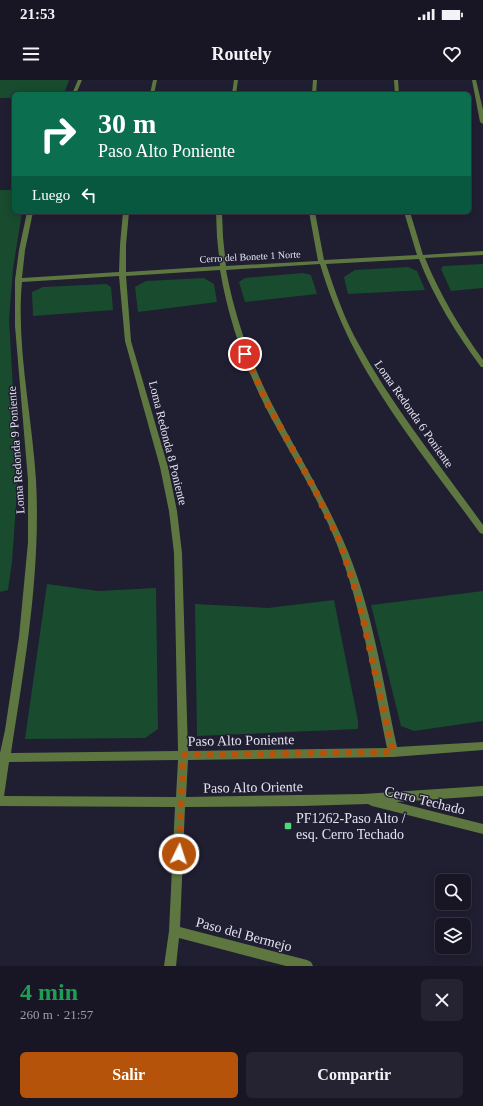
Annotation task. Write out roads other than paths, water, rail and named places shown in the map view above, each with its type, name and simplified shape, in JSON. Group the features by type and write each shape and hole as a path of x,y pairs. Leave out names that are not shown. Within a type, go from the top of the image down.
{"street":[{"path":"75,92 80,80"},
{"path":"152,92 155,80"},
{"path":"234,92 236,80"},
{"path":"314,92 315,80"},
{"path":"396,80 397,92"},
{"path":"474,80 483,122"},
{"name":"Loma Redonda 9 Poniente","path":"0,794 2,758 13,707 25,626 33,520 33,484 16,317 18,280 24,237 30,214"},
{"name":"Loma Redonda 8 Poniente","path":"126,214 121,273 122,302 128,341 164,467 173,511 178,560 183,755 182,802 174,931 170,966"},
{"path":"219,214 222,268 228,300 245,354 268,405 314,488 340,542 359,601 393,752"},
{"name":"Loma Redonda 6 Poniente","path":"312,214 321,262 339,310 366,364 396,410 483,531"},
{"path":"408,214 420,256 447,311 483,365"},
{"name":"Cerro del Bonete 1 Norte","path":"18,280 483,253"},
{"name":"Paso Alto Poniente","path":"2,758 393,752 483,746"},
{"name":"Paso Alto Oriente","path":"0,801 182,802 361,799 483,791"},
{"name":"Cerro Techado","path":"361,799 483,829"},
{"name":"Paso del Bermejo","path":"174,931 307,966"}],"place":[{"name":"PF1262-Paso Alto / esq. Cerro Techado","path":"288,826"}]}
